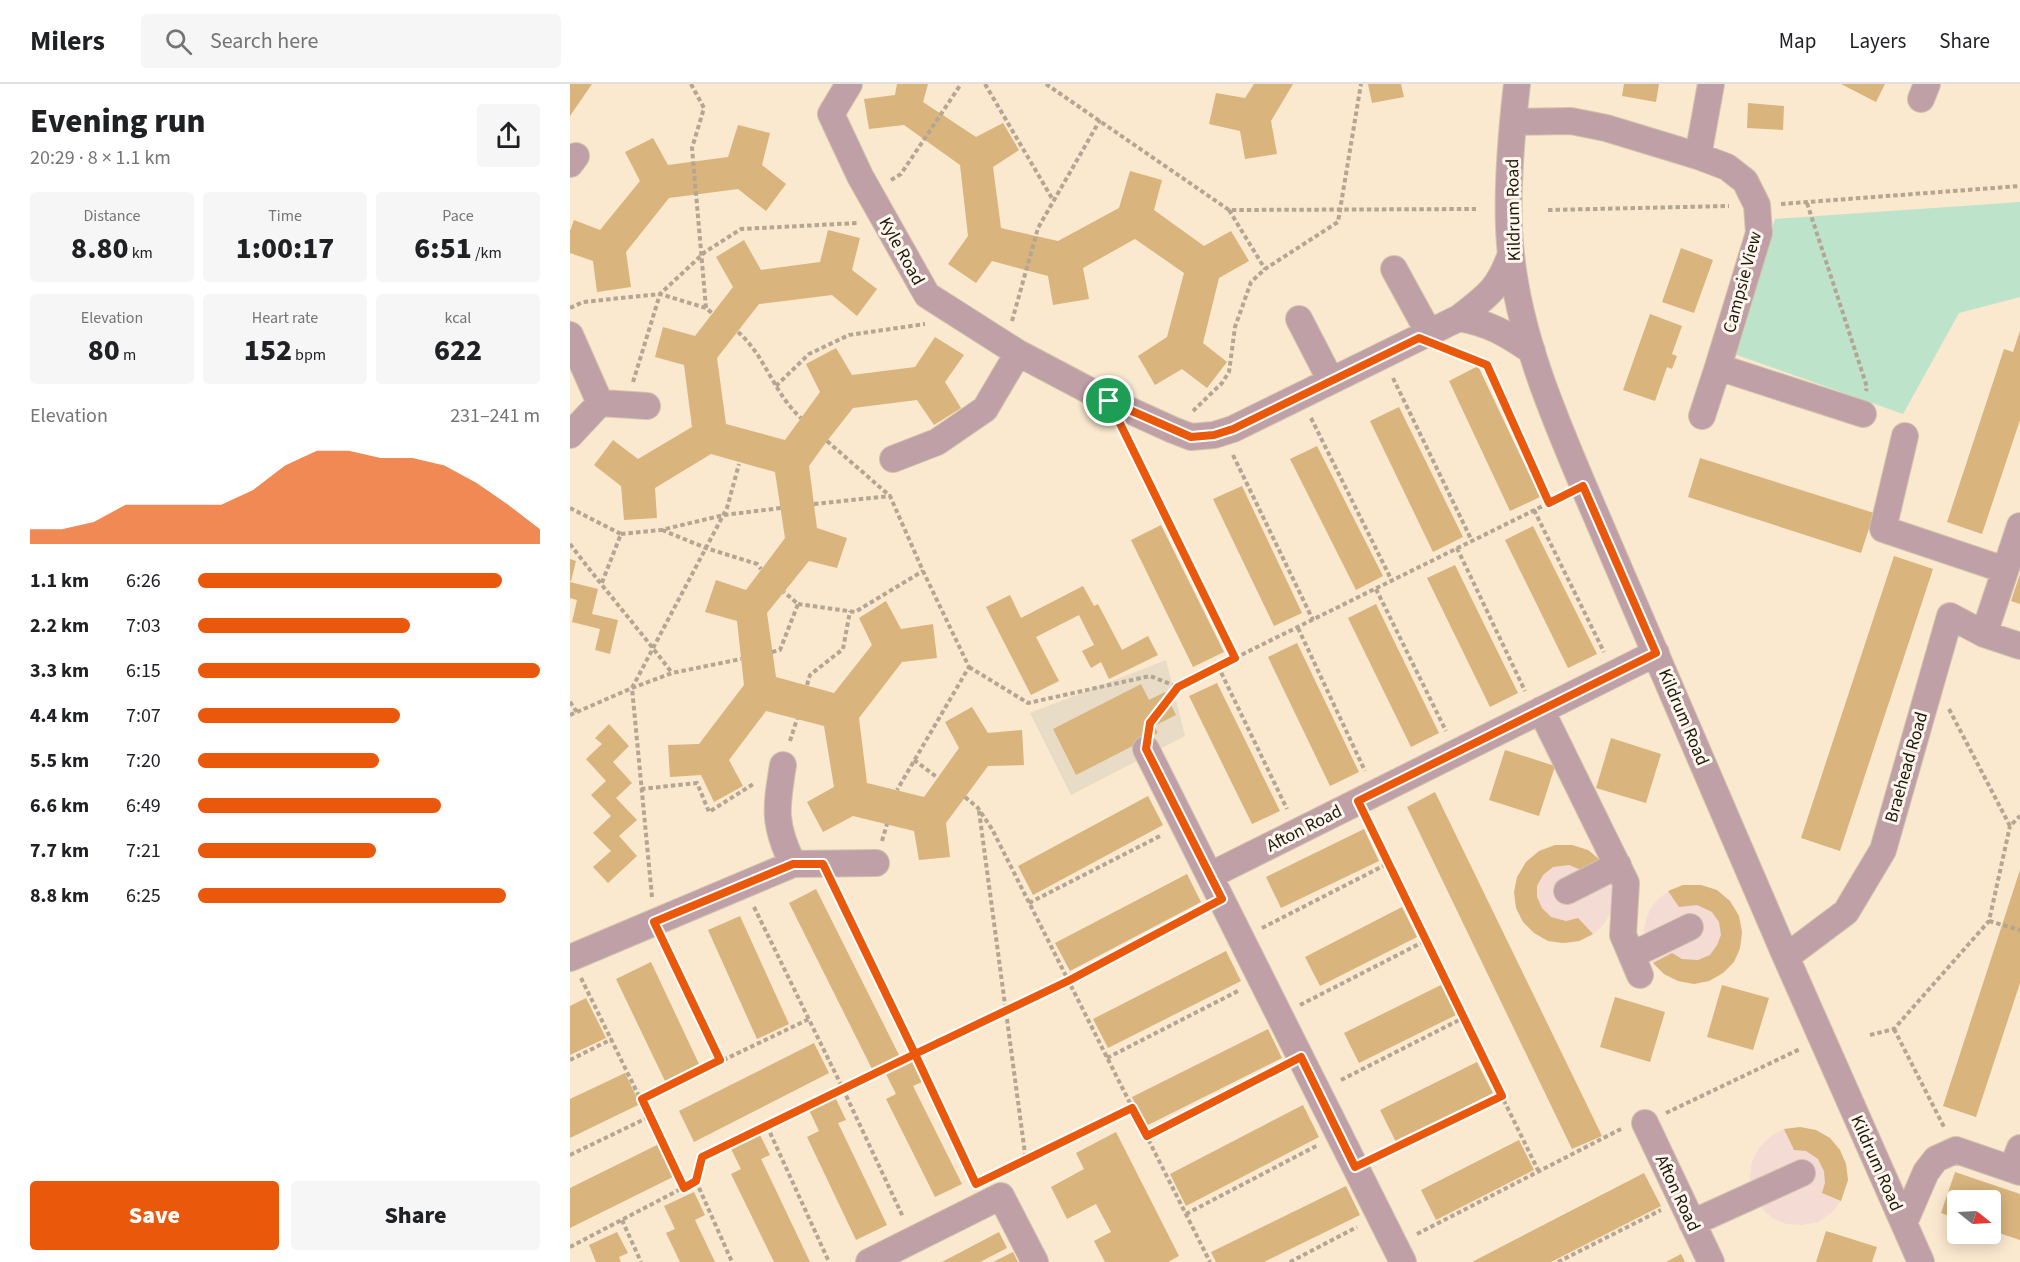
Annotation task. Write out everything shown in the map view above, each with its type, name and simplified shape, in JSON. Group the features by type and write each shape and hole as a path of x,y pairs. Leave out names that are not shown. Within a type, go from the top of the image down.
{"street":[{"name":"Kyle Road","path":"849,84 831,114 865,184 927,295 1012,348 1109,401 1191,437 1222,433 1233,429 1459,318 1491,293 1504,274 1511,254"},
{"name":"Kildrum Road","path":"1517,84 1510,200 1511,254 1532,351 1558,425 1583,486 1786,957 1921,1262"},
{"path":"1698,156 1711,84"},
{"name":"Campsie View","path":"1513,122 1571,121 1606,128 1727,167 1745,181 1757,205 1759,233 1702,416"},
{"path":"1394,269 1424,335"},
{"path":"1459,318 1483,323 1504,332 1532,351"},
{"path":"1299,319 1331,381"},
{"path":"570,335 600,403"},
{"path":"893,459 937,442 985,409 1012,348"},
{"path":"1718,367 1863,414"},
{"path":"600,403 636,405"},
{"path":"570,435 600,403"},
{"path":"1905,436 1883,530 2005,570"},
{"path":"1984,634 2020,526"},
{"name":"Braehead Road","path":"1786,957 1846,912 1883,850 1950,616 1984,634 2020,646"},
{"name":"Afton Road","path":"1210,875 1656,653"},
{"path":"1538,711 1626,883 1623,935 1636,965 1690,927"},
{"path":"1146,749 1399,1254"},
{"path":"783,765 777,798 777,823 782,842 793,864"},
{"path":"570,958 793,864 876,863"},
{"path":"1567,891 1618,865"},
{"name":"Afton Road","path":"1636,1125 1692,1223 1711,1262"},
{"path":"1904,1223 1926,1172 1936,1159 1956,1150 2017,1163"},
{"path":"1692,1223 1802,1173"},
{"path":"869,1262 1001,1196 1035,1262"}],"path":[{"path":"691,84 704,108 692,148 706,308"},
{"path":"865,184 901,174 961,84"},
{"path":"985,84 1053,201"},
{"path":"1046,84 1229,210 1265,269"},
{"path":"1173,430 1222,383 1229,372 1235,327 1251,282 1265,269 1338,222 1361,84"},
{"path":"1012,348 1038,228 1100,120"},
{"path":"1548,210 1807,203 2020,186"},
{"path":"1807,203 1867,387 1863,414"},
{"path":"1229,210 1476,209"},
{"path":"636,405 660,294 702,255 741,229 885,221"},
{"path":"570,308 583,303 660,294 706,308 712,313"},
{"path":"776,386 809,354 849,335 962,318"},
{"path":"738,332 748,340 789,407 801,418"},
{"path":"1424,335 1487,365 1549,503"},
{"path":"1382,356 1472,541"},
{"path":"1300,396 1392,580"},
{"path":"1109,401 1235,658"},
{"path":"1222,433 1313,620"},
{"path":"827,441 890,496 969,667 1028,703 1150,676 1178,687"},
{"path":"720,1060 654,922 632,688 724,515 739,464"},
{"path":"1146,749 1150,723 1178,687 1583,486"},
{"path":"814,504 890,496"},
{"path":"570,508 621,534 661,530 724,515 781,508"},
{"path":"1534,510 1614,673"},
{"path":"661,530 706,548 757,564 761,569"},
{"path":"601,586 621,534"},
{"path":"570,544 672,674"},
{"path":"1457,548 1538,711"},
{"path":"784,592 798,604 855,612 923,571"},
{"path":"1376,589 1456,752"},
{"path":"772,652 780,650 798,604"},
{"path":"807,686 810,675 843,649 850,611"},
{"path":"1298,628 1366,797 1387,864 1539,1172"},
{"path":"570,715 632,688 672,674 741,658"},
{"path":"1218,666 1298,831"},
{"path":"897,790 969,667"},
{"path":"1932,677 2010,826"},
{"path":"570,702 577,712"},
{"path":"914,760 938,778"},
{"path":"641,789 697,783 709,812 783,765"},
{"path":"965,797 978,808 992,828 1210,1262"},
{"path":"978,808 1026,1161"},
{"path":"1870,1035 1894,1029 1989,921 2010,826 2020,816"},
{"path":"1029,903 1184,824"},
{"path":"823,864 976,1184 986,1180"},
{"path":"1242,938 1387,864"},
{"path":"743,885 843,1089 913,1240"},
{"path":"732,1262 696,1181 702,1157 1068,981 1222,899"},
{"path":"1989,921 2020,930"},
{"path":"1280,1015 1425,941"},
{"path":"570,958 651,1116 684,1188"},
{"path":"1107,1058 1262,979"},
{"path":"1318,1092 1463,1018"},
{"path":"642,1099 809,1019"},
{"path":"1894,1029 1956,1150"},
{"path":"1399,1254 1539,1172 1822,1038"},
{"path":"570,1060 612,1039"},
{"path":"1147,1136 1301,1057"},
{"path":"1355,1167 1502,1096"},
{"path":"996,1175 1132,1108"},
{"path":"570,1155 651,1116"},
{"path":"767,1126 829,1262"},
{"path":"1186,1214 1339,1134"},
{"path":"570,1247 696,1181"},
{"path":"1558,1262 1664,1208"},
{"path":"1291,1262 1379,1216"},
{"path":"622,1220 641,1262"}],"shaded area":[{"path":"1166,660 1185,736 1071,795 1030,713"},
{"path":"1565,845 1584,849 1599,860 1610,875 1614,894 1610,913 1599,928 1584,939 1565,943 1546,939 1531,928 1520,913 1516,894 1520,875 1531,860 1546,849"},
{"path":"1693,885 1712,889 1728,899 1738,915 1742,934 1738,953 1728,969 1712,979 1693,983 1674,979 1658,969 1648,953 1644,934 1648,915 1658,899 1674,889"},
{"path":"1784,1129 1830,1138 1840,1150 1846,1164 1848,1180 1841,1201 1831,1213 1818,1222 1802,1225 1787,1224 1772,1218 1761,1207 1753,1193 1750,1177 1752,1162 1759,1148 1771,1136"}],"green space":[{"path":"2020,202 2020,297 1959,313 1903,414 1734,354 1775,219"}],"building":[{"path":"570,84 592,84 570,116"},
{"path":"897,84 928,84 923,102 976,137 1003,123 1019,150 993,167 1001,228 1058,241 1119,208 1130,171 1162,180 1154,210 1204,246 1231,231 1249,261 1219,278 1203,343 1227,362 1207,388 1182,369 1155,385 1138,356 1167,337 1184,273 1135,239 1083,268 1089,299 1053,305 1048,276 992,261 976,283 948,264 968,236 960,165 904,125 869,129 864,99 895,95"},
{"path":"1254,84 1293,84 1271,121 1277,154 1245,159 1240,131 1209,124 1216,93 1245,98"},
{"path":"1368,84 1401,84 1404,97 1372,103"},
{"path":"1624,84 1659,84 1656,102 1622,96"},
{"path":"1841,84 1885,84 1876,102"},
{"path":"1748,103 1784,106 1783,130 1747,128"},
{"path":"738,125 770,133 762,165 786,184 766,211 738,189 669,198 626,252 631,287 597,292 593,261 570,253 570,231 574,220 600,230 640,181 625,152 653,138 668,165 728,157"},
{"path":"828,230 860,238 852,270 877,289 857,316 832,295 759,304 717,358 726,424 785,440 820,392 806,364 836,348 852,375 915,367 935,337 964,355 945,382 961,408 934,425 917,400 853,408 827,441 809,466 817,528 847,538 837,568 809,561 767,613 776,677 834,693 872,645 859,618 886,601 901,629 933,624 937,658 902,662 859,718 867,783 924,797 959,748 945,722 972,707 988,733 1022,730 1024,765 988,766 946,823 950,857 919,860 914,831 853,816 823,832 807,802 834,787 824,726 766,711 729,760 743,786 714,802 701,775 670,777 668,745 699,744 744,685 737,621 705,612 716,580 746,590 785,538 775,472 711,454 655,488 657,518 624,520 621,486 594,465 613,440 638,459 692,427 684,365 655,357 663,327 695,336 733,287 716,257 744,240 761,270 820,262"},
{"path":"1681,248 1713,260 1694,313 1662,302"},
{"path":"1650,314 1682,326 1672,354 1677,356 1672,369 1667,367 1655,401 1623,390"},
{"path":"2020,331 2020,420 1982,534 1947,522 2004,349 2013,352"},
{"path":"1478,366 1540,497 1510,511 1449,381"},
{"path":"1399,407 1463,537 1433,552 1370,421"},
{"path":"1317,446 1383,576 1356,590 1290,459"},
{"path":"1700,458 1874,513 1861,553 1688,497"},
{"path":"1242,486 1302,613 1274,626 1213,499"},
{"path":"1161,525 1224,652 1193,667 1131,540"},
{"path":"1533,526 1597,654 1568,668 1505,540"},
{"path":"1894,556 1933,569 1840,851 1801,838"},
{"path":"570,559 576,561 571,581 570,581"},
{"path":"1455,565 1518,693 1490,707 1427,578"},
{"path":"2020,574 2020,604 2011,601"},
{"path":"570,582 598,589 592,614 618,620 610,654 595,650 600,629 572,622 577,600 570,598"},
{"path":"1083,586 1094,606 1098,604 1122,650 1148,636 1158,655 1109,679 1101,662 1091,668 1082,651 1094,645 1079,615 1036,637 1059,681 1031,695 986,607 1010,595 1021,618"},
{"path":"1376,604 1439,733 1411,747 1348,618"},
{"path":"1297,643 1359,772 1330,786 1268,657"},
{"path":"1217,683 1280,811 1252,824 1189,696"},
{"path":"1141,684 1149,700 1165,692 1176,715 1154,726 1158,733 1076,775 1053,729"},
{"path":"609,724 629,746 613,762 632,783 616,798 637,820 619,836 637,856 608,883 593,867 611,851 593,833 611,816 591,795 606,781 586,759 602,744 595,738"},
{"path":"1611,738 1661,754 1646,803 1596,788"},
{"path":"1505,750 1555,766 1539,816 1489,800"},
{"path":"1435,792 1602,1136 1572,1149 1407,807"},
{"path":"1148,796 1163,825 1033,895 1018,866"},
{"path":"1364,829 1379,861 1281,908 1266,877"},
{"path":"1555,845 1572,845 1588,850 1601,861 1586,872 1569,865 1553,867 1543,875 1537,886 1537,897 1542,908 1551,917 1566,921 1578,918 1593,934 1579,941 1563,943 1548,941 1534,933 1523,922 1516,908 1514,892 1517,877 1526,862 1539,851"},
{"path":"2020,870 2020,983 1976,1117 1943,1106"},
{"path":"1187,874 1201,902 1070,971 1055,943"},
{"path":"1683,885 1701,885 1717,890 1730,901 1739,916 1742,932 1740,948 1734,962 1723,973 1709,981 1694,984 1678,981 1664,974 1653,963 1672,953 1682,959 1698,960 1710,955 1721,935 1719,922 1712,912 1697,905 1679,907 1668,891"},
{"path":"816,889 899,1055 872,1069 789,903"},
{"path":"1402,907 1417,937 1320,986 1305,957"},
{"path":"740,916 789,1024 757,1039 708,930"},
{"path":"1226,951 1241,981 1108,1048 1093,1019"},
{"path":"651,962 699,1064 665,1081 616,979"},
{"path":"1441,985 1456,1015 1359,1063 1344,1033"},
{"path":"1722,985 1769,998 1753,1050 1707,1037"},
{"path":"1615,997 1665,1012 1650,1062 1600,1047"},
{"path":"586,998 606,1038 570,1055 570,1006"},
{"path":"1268,1029 1282,1058 1146,1126 1132,1097"},
{"path":"814,1043 829,1073 694,1142 679,1111"},
{"path":"911,1059 922,1082 913,1086 962,1184 935,1197 886,1099 896,1094 885,1072"},
{"path":"1477,1062 1493,1093 1396,1142 1380,1110"},
{"path":"625,1073 640,1104 570,1138 570,1099"},
{"path":"835,1097 846,1120 838,1123 887,1225 856,1240 807,1137 819,1131 809,1110"},
{"path":"1303,1105 1319,1137 1186,1206 1170,1174"},
{"path":"1800,1127 1816,1130 1830,1138 1840,1150 1846,1164 1848,1180 1841,1201 1822,1193 1825,1183 1824,1171 1818,1159 1806,1151 1794,1150 1784,1129"},
{"path":"1116,1132 1179,1256 1168,1262 1105,1262 1094,1241 1111,1232 1096,1204 1067,1219 1051,1187 1084,1169 1076,1153"},
{"path":"759,1133 770,1155 761,1159 810,1262 774,1262 731,1174 741,1169 730,1147"},
{"path":"1519,1140 1534,1170 1436,1220 1421,1190"},
{"path":"659,1144 675,1176 570,1228 570,1188"},
{"path":"1955,1172 2020,1194 2020,1240 2001,1234 2001,1190 1949,1190"},
{"path":"1644,1173 1661,1206 1551,1262 1472,1262"},
{"path":"1346,1186 1360,1215 1264,1262 1216,1262 1211,1252"},
{"path":"694,1192 705,1215 695,1220 715,1262 680,1262 666,1233 675,1229 664,1206"},
{"path":"1947,1195 1947,1215 1941,1213"},
{"path":"1826,1231 1877,1247 1872,1262 1816,1262"},
{"path":"617,1232 628,1253 619,1257 621,1262 596,1262 589,1245"},
{"path":"999,1232 1007,1248 980,1262 942,1262"},
{"path":"1013,1252 1018,1262 993,1262"},
{"path":"1681,1254 1685,1262 1666,1262"}],"route":[{"path":"1109,401 1191,437 1214,435 1233,429 1419,338 1487,365 1549,503 1583,486 1656,653 1358,801 1502,1096 1355,1167 1301,1057 1147,1136 1132,1108 976,1184 915,1054 702,1157 696,1181 684,1188 642,1099 720,1060 654,922 793,864 823,864 915,1054 1068,981 1222,899 1146,749 1150,723 1178,687 1235,658 1109,401"}]}
